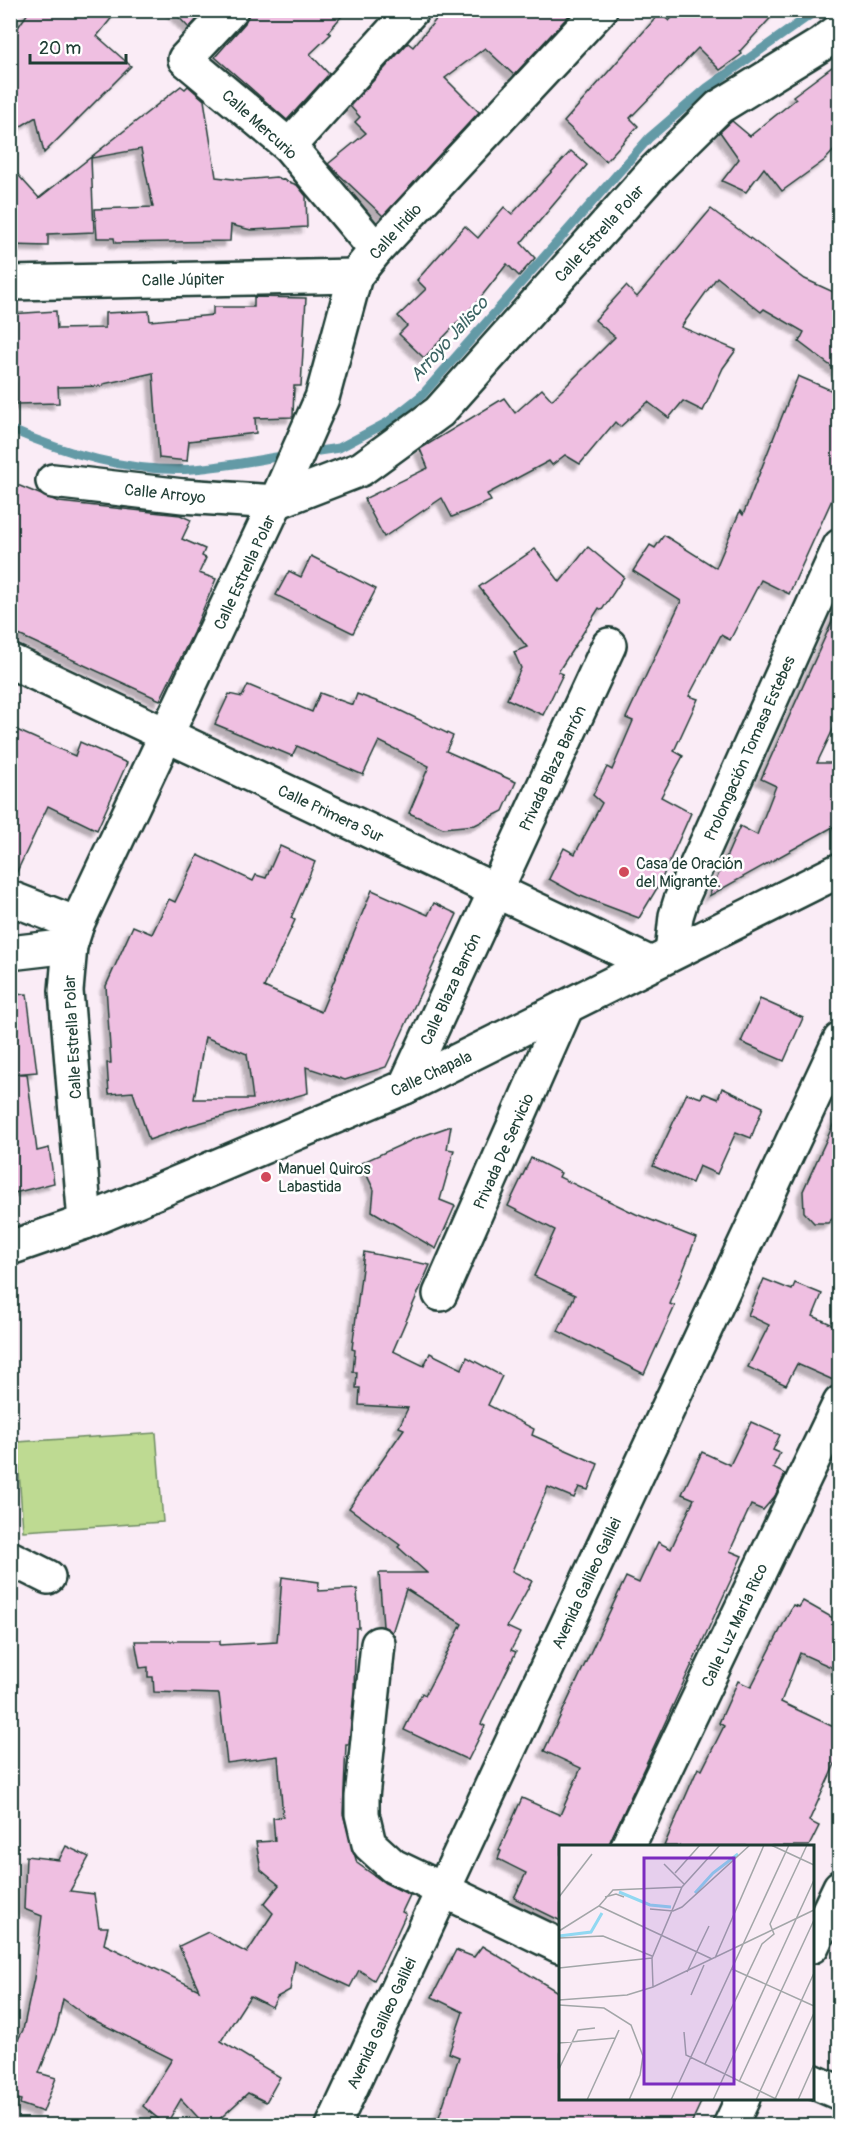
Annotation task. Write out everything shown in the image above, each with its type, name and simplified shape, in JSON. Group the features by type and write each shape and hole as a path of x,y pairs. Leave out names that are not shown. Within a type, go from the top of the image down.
{"street":[{"name":"Calle Mercurio","path":"231,10 185,59 289,146 376,249"},
{"path":"289,146 412,10"},
{"name":"Calle Iridio","path":"279,496 322,398 355,276 376,249 600,10"},
{"name":"Calle Estrella Polar","path":"85,1222 66,991 73,935 279,496 361,469 439,412 655,170 719,106 830,38"},
{"name":"Calle Júpiter","path":"10,283 355,276"},
{"name":"Calle Arroyo","path":"53,481 183,496 279,496"},
{"name":"Prolongación Tomasa Estebes","path":"661,958 681,900 840,546"},
{"name":"Privada Blaza Barrón","path":"496,891 609,645"},
{"name":"Calle Primera Sur","path":"10,661 496,891 661,958"},
{"name":"Calle Chapala","path":"10,1248 85,1222 405,1087 840,870"},
{"name":"Calle Blaza Barrón","path":"405,1087 496,891"},
{"path":"10,898 73,935"},
{"path":"10,953 73,935"},
{"name":"Privada De Servicio","path":"440,1294 566,1008"},
{"name":"Avenida Galileo Galilei","path":"333,2126 838,1049"},
{"name":"Calle Luz María Rico","path":"628,1845 840,1403"},
{"path":"10,1558 48,1577"},
{"path":"378,1644 362,1797 364,1829 369,1844 393,1866 559,1945"},
{"path":"814,1944 840,1887"},
{"path":"814,2081 840,2093"},
{"path":"730,2126 742,2100"}],"green space":[{"path":"156,1433 163,1522 23,1531 17,1442"}],"building":[{"path":"30,10 118,10 97,36 131,66 44,153 36,117 18,128 10,114 10,39"},
{"path":"172,10 205,10 189,28"},
{"path":"249,10 347,10 328,32 331,34 310,54 329,74 287,120 215,57 245,23"},
{"path":"444,10 574,10 514,75 485,48 445,78 479,112 383,216 328,164 366,133 355,122 360,117 350,106 408,43 413,47"},
{"path":"679,10 778,10 740,51 742,54 720,70 698,48 630,118 638,126 606,161 564,122 660,13 669,21"},
{"path":"840,61 840,144 825,160 782,191 764,168 746,192 722,181 739,159 720,132 732,121 750,136 796,99 793,96"},
{"path":"181,86 185,89 188,86 204,100 216,177 242,180 276,177 297,185 306,196 307,227 251,230 231,225 230,241 115,243 114,238 97,238 95,209 153,207 141,149 91,158 94,232 48,234 48,246 10,245 10,166 39,198"},
{"path":"571,151 587,165 521,243 535,258 519,276 507,264 477,302 424,358 399,334 407,326 398,316 426,289 417,280 465,226 478,238 504,207 512,214"},
{"path":"711,209 805,279 840,295 840,373 799,342 804,332 764,309 761,312 717,277 681,327 736,350 723,368 703,411 683,401 669,418 648,402 620,427 615,422 580,464 565,455 552,465 549,461 487,494 491,501 452,517 442,498 384,537 364,499 428,468 420,449 504,398 515,413 542,389 552,400 615,337 595,320 626,286 637,297"},
{"path":"254,297 306,298 301,386 294,386 293,417 255,418 256,433 189,441 187,461 159,458 153,373 103,384 103,386 58,387 59,403 16,404 16,383 12,383 10,314 56,311 57,329 105,328 105,313 149,311 150,321 213,315 213,307 254,307"},
{"path":"798,376 840,394 840,482 789,594 761,580 730,640 721,635 689,696 698,699 674,751 683,756 661,797 691,813 659,885 639,918 578,895 549,879 564,848 575,854 602,803 593,795 607,767 612,770 633,721 626,718 681,601 633,571 650,545 655,548 664,535 716,568 740,511 743,515"},
{"path":"10,482 59,502 180,515 191,520 182,539 205,549 202,556 206,558 199,573 216,579 193,633 160,700 10,631"},
{"path":"588,547 624,577 602,610 599,608 558,672 563,674 543,715 507,699 521,668 514,652 527,647 479,587 535,549 560,582"},
{"path":"311,556 376,589 353,633 276,595 289,571 301,577"},
{"path":"840,604 840,715 817,763 840,763 840,823 709,896 740,826 757,835 776,786 761,779"},
{"path":"248,685 312,712 320,693 353,705 357,694 397,709 453,736 446,751 516,782 503,811 475,825 443,828 409,813 429,766 379,741 363,775 297,746 292,756 215,724 229,694 242,697"},
{"path":"10,727 75,756 80,742 127,763 97,830 48,806 13,880 10,880"},
{"path":"280,846 315,862 291,918 295,920 264,987 321,1012 372,890 428,915 434,903 457,914 386,1067 345,1080 306,1067 308,1093 188,1126 149,1140 133,1092 109,1094 107,1063 111,1063 106,986 133,926 152,934 169,899 175,902 198,855 253,881 256,875 266,878","holes":["205,1037 247,1054 253,1099 194,1099"]},
{"path":"27,994 37,1072 13,1074 27,1074 37,1151 49,1148 54,1183 14,1193 14,1190 10,1191 10,995"},
{"path":"760,999 803,1018 784,1061 741,1042"},
{"path":"722,1088 763,1107 751,1138 736,1132 717,1174 699,1166 692,1183 653,1166 687,1093 701,1098 703,1093 718,1099"},
{"path":"840,1110 840,1211 828,1223 814,1223 804,1212 803,1191"},
{"path":"451,1126 447,1149 454,1150 440,1200 455,1206 436,1249 372,1211 374,1190 361,1163 414,1139"},
{"path":"531,1158 561,1173 559,1177 636,1214 696,1238 670,1304 675,1306 644,1374 558,1331 575,1295 534,1276 555,1230 508,1206"},
{"path":"364,1252 430,1265 393,1351 424,1366 430,1353 462,1369 467,1357 502,1376 488,1405 534,1429 532,1435 598,1464 588,1490 579,1487 574,1498 548,1487 512,1571 532,1581 507,1627 520,1633 511,1650 516,1652 481,1724 485,1726 468,1760 404,1730 422,1693 425,1695 462,1624 406,1589 392,1633 383,1626 379,1573 427,1573 398,1547 400,1545 349,1508 404,1429 399,1427 408,1408 359,1405 360,1388 356,1388 357,1372 353,1372 355,1350 352,1349"},
{"path":"764,1279 792,1290 795,1283 822,1294 813,1316 840,1328 840,1383 797,1364 786,1385 748,1367 769,1325 748,1315"},
{"path":"751,1422 780,1435 773,1450 780,1453 773,1468 785,1474 775,1496 763,1510 751,1505 730,1551 742,1556 608,1845 559,1845 559,1920 514,1898 526,1873 498,1859 501,1851 499,1850 522,1798 560,1815 581,1768 544,1751 626,1577 639,1583 658,1542 671,1549 694,1499 682,1494 702,1452 730,1465"},
{"path":"282,1577 319,1582 318,1591 357,1589 359,1628 356,1628 349,1744 346,1744 343,1814 357,1863 385,1883 410,1895 402,1912 406,1914 385,1960 374,1980 359,1970 350,1987 295,1961 290,1990 277,1997 272,2007 250,1996 221,2041 280,2077 266,2102 248,2093 212,2126 206,2126 181,2099 166,2125 143,2106 172,2059 88,2017 63,1999 57,2027 39,2073 56,2078 43,2112 20,2104 21,2100 10,2096 10,2075 18,2057 11,2053 23,2030 34,1978 42,1916 24,1909 26,1856 59,1860 66,1846 89,1857 70,1891 94,1894 99,1927 108,1927 104,1944 199,1990 179,1946 208,1932 247,1953 273,1913 264,1904 279,1885 261,1870 256,1842 275,1841 273,1818 283,1817 278,1756 227,1763 219,1694 154,1692 153,1677 148,1677 148,1667 140,1668 135,1641 220,1641 220,1645 277,1642"},
{"path":"803,1601 840,1622 840,1671 800,1653 781,1702 840,1730 840,1753 809,1821 819,1826 810,1845 664,1845 698,1768 702,1770 724,1726 719,1723 738,1681 751,1687 793,1605 799,1607"},
{"path":"482,1946 559,1993 559,2100 702,2100 690,2126 436,2126 459,2057 449,2053 463,2012 432,1997 456,1950 474,1957"}],"waterway":[{"name":"Arroyo Jalisco","path":"305,453 339,448 388,422 422,395 649,138 707,88 817,10"},
{"name":"Arroyo Jalisco","path":"10,429 76,454 146,468 205,468 288,455"}],"place":[{"name":"Casa de Oración del Migrante.","path":"624,872"},
{"name":"Manuel Quiros Labastida","path":"266,1177"}]}
